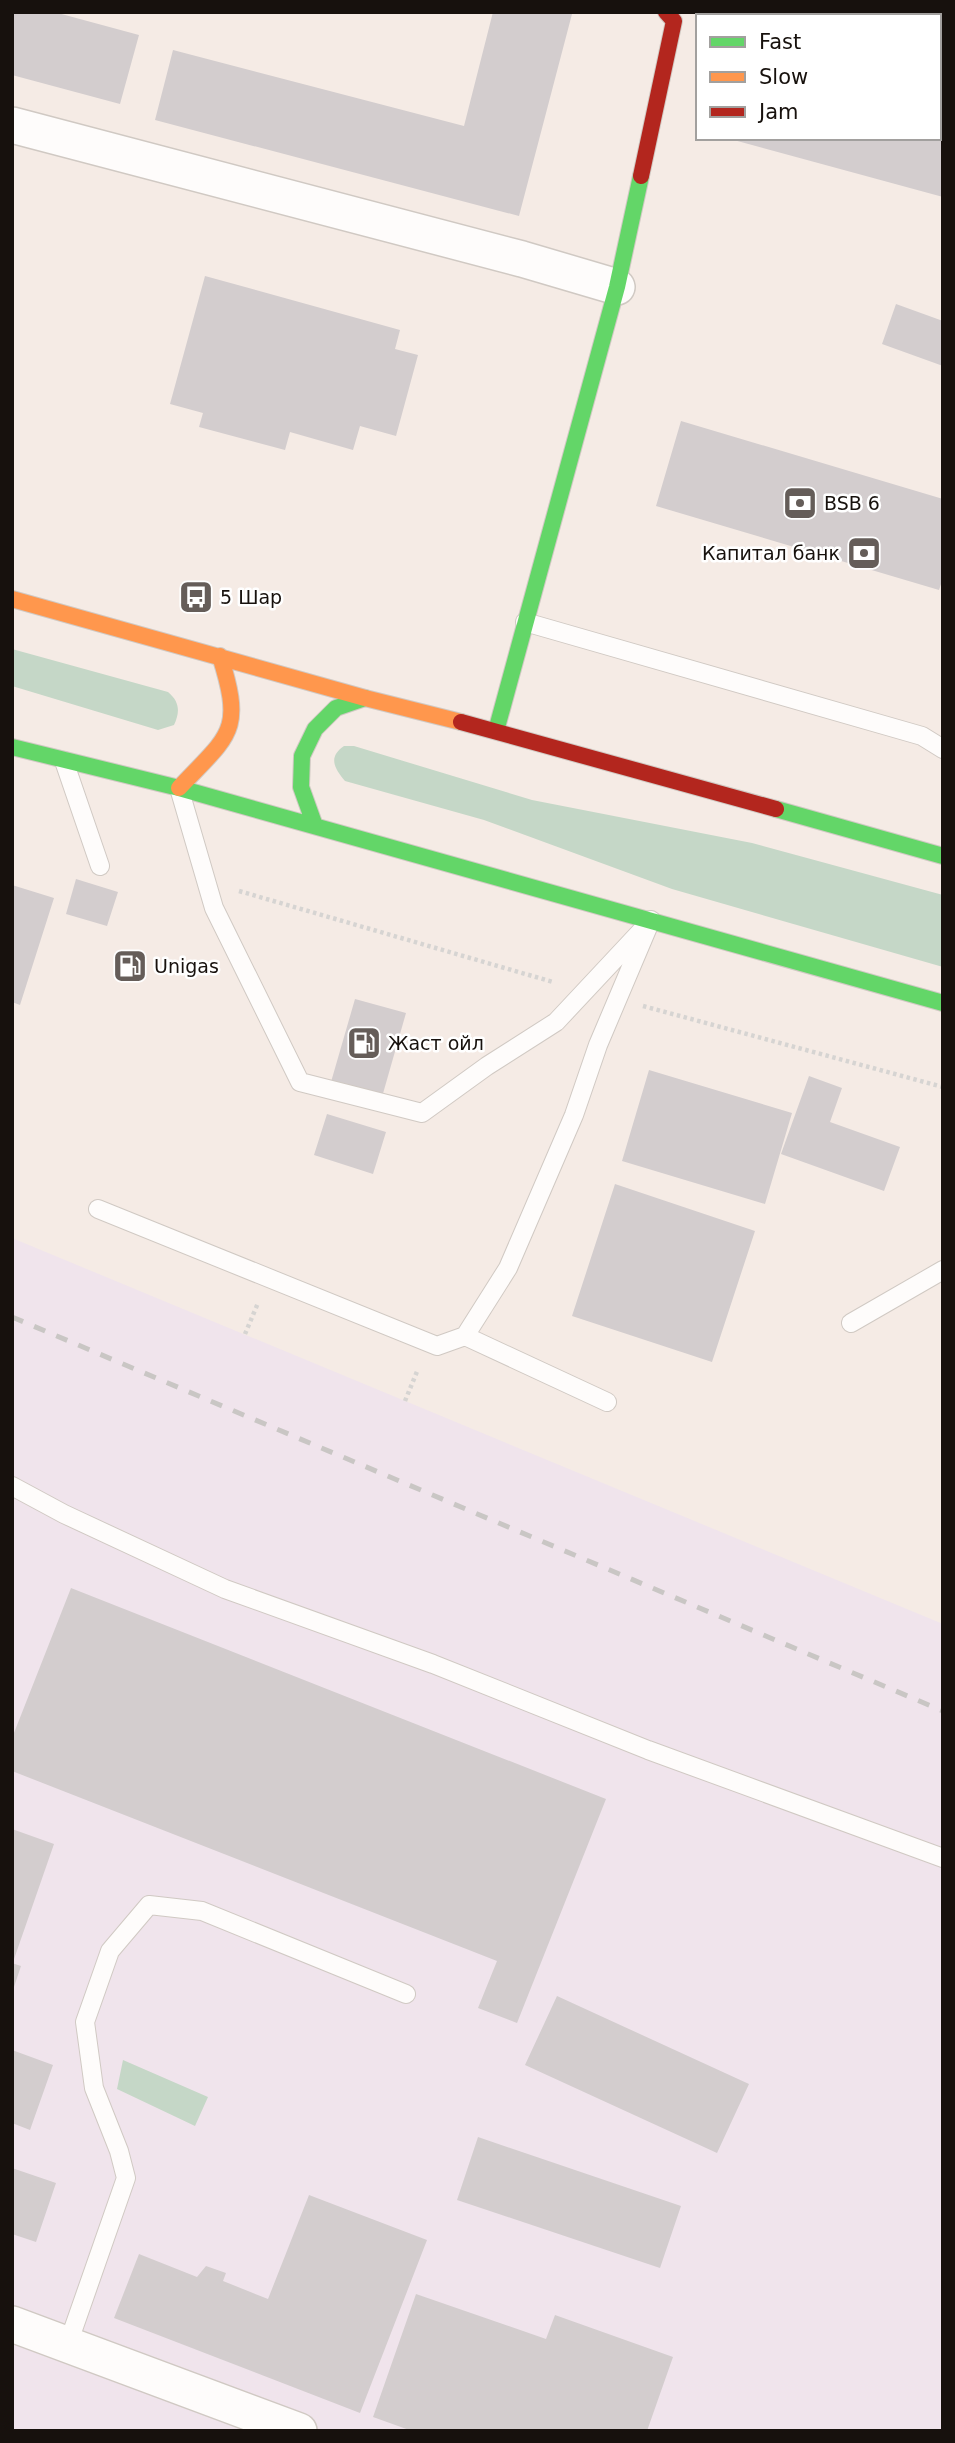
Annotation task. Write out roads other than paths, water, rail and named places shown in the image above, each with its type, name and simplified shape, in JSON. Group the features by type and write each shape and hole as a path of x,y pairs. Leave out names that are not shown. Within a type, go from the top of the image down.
{"main road":[{"path":"496,731 617,287 674,21 666,12"},
{"path":"12,599 943,856"},
{"path":"179,788 221,747 235,718 232,689 220,656"},
{"path":"315,826 301,786 302,756 315,729 329,715 337,708 365,698"},
{"path":"12,747 179,788 943,1003"}],"street":[{"path":"12,125 617,287"},
{"path":"12,2324 299,2431"}],"lane":[{"path":"525,622 922,736 943,749"},
{"path":"64,761 100,866"},
{"path":"179,788 214,908 300,1082 422,1113 556,1021 651,920"},
{"path":"98,1209 437,1346 465,1336 508,1268 574,1115 598,1045 651,920"},
{"path":"851,1323 943,1270"},
{"path":"465,1336 607,1402"},
{"path":"12,1486 64,1514 225,1589 433,1664 648,1750 943,1858"},
{"path":"68,2344 126,2178 119,2151 94,2088 85,2022 110,1951 149,1905 202,1911 406,1994"}],"railway":[{"path":"12,1317 943,1711"}],"place":[{"name":"BSB 6","path":"800,503"},
{"name":"Капитал банк","path":"864,553"},
{"name":"5 Шар","path":"196,597"},
{"name":"Unigas","path":"130,966"},
{"name":"Жаст ойл","path":"364,1043"}]}
